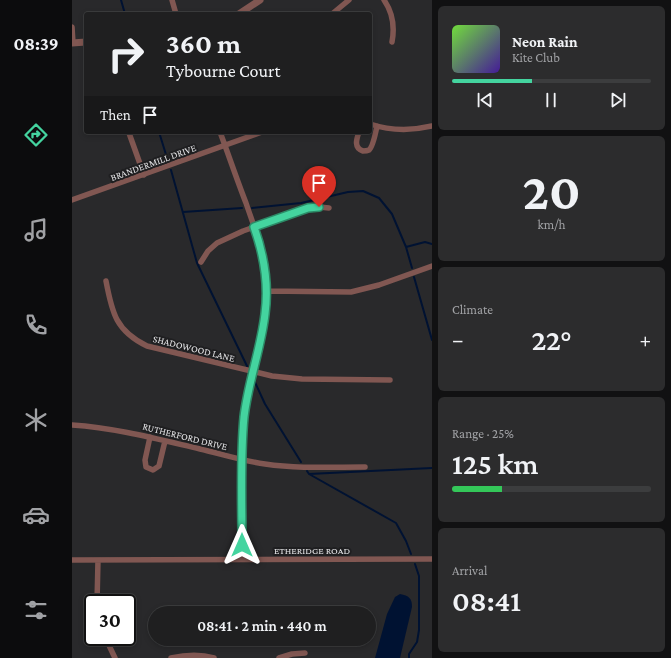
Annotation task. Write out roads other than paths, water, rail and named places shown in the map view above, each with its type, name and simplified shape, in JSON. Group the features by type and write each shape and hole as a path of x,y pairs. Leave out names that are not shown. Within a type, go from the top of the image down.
{"street":[{"path":"172,0 175,12"},
{"path":"243,12 260,0"},
{"path":"334,12 349,0"},
{"path":"384,0 393,19 394,27 392,42"},
{"path":"72,27 72,43 84,42"},
{"path":"372,125 388,129 405,130 432,126"},
{"path":"358,134 356,141 357,146 364,151 369,150 372,146 377,126"},
{"path":"129,134 144,175"},
{"path":"221,134 260,246 264,265 266,291 265,313 244,418 242,559"},
{"name":"BRANDERMILL DRIVE","path":"72,200 256,134"},
{"path":"201,262 208,251 217,243 243,231 308,208 329,208"},
{"path":"266,291 351,292 379,285 432,266"},
{"name":"SHADOWOOD LANE","path":"106,281 114,314 122,327 133,338 147,346 272,376 295,378 390,380"},
{"name":"RUTHERFORD DRIVE","path":"72,425 107,428 266,464 365,467"},
{"path":"150,437 145,460 146,467 150,470 153,470 159,466 165,441"},
{"name":"ETHERIDGE ROAD","path":"72,560 432,559"},
{"path":"97,594 98,560"},
{"path":"109,646 115,658"},
{"path":"279,658 292,654 305,654"},
{"path":"171,658 196,655 214,658"}],"water":[{"path":"400,594 409,598 412,607 400,658 375,658 387,614 395,597"}],"waterway":[{"path":"121,0 124,12"},
{"path":"160,134 168,161"},
{"path":"171,170 197,263 247,366"},
{"path":"252,208 301,203 348,192 363,191 379,198 392,214 406,247 412,268"},
{"path":"183,212 242,208"},
{"path":"406,247 425,242 432,244"},
{"path":"414,277 432,340"},
{"path":"253,378 265,404 301,462"},
{"path":"309,474 432,468"},
{"path":"307,471 309,474 396,523 411,554"},
{"path":"409,658 409,654 417,642 419,630 419,576 415,564"}]}
